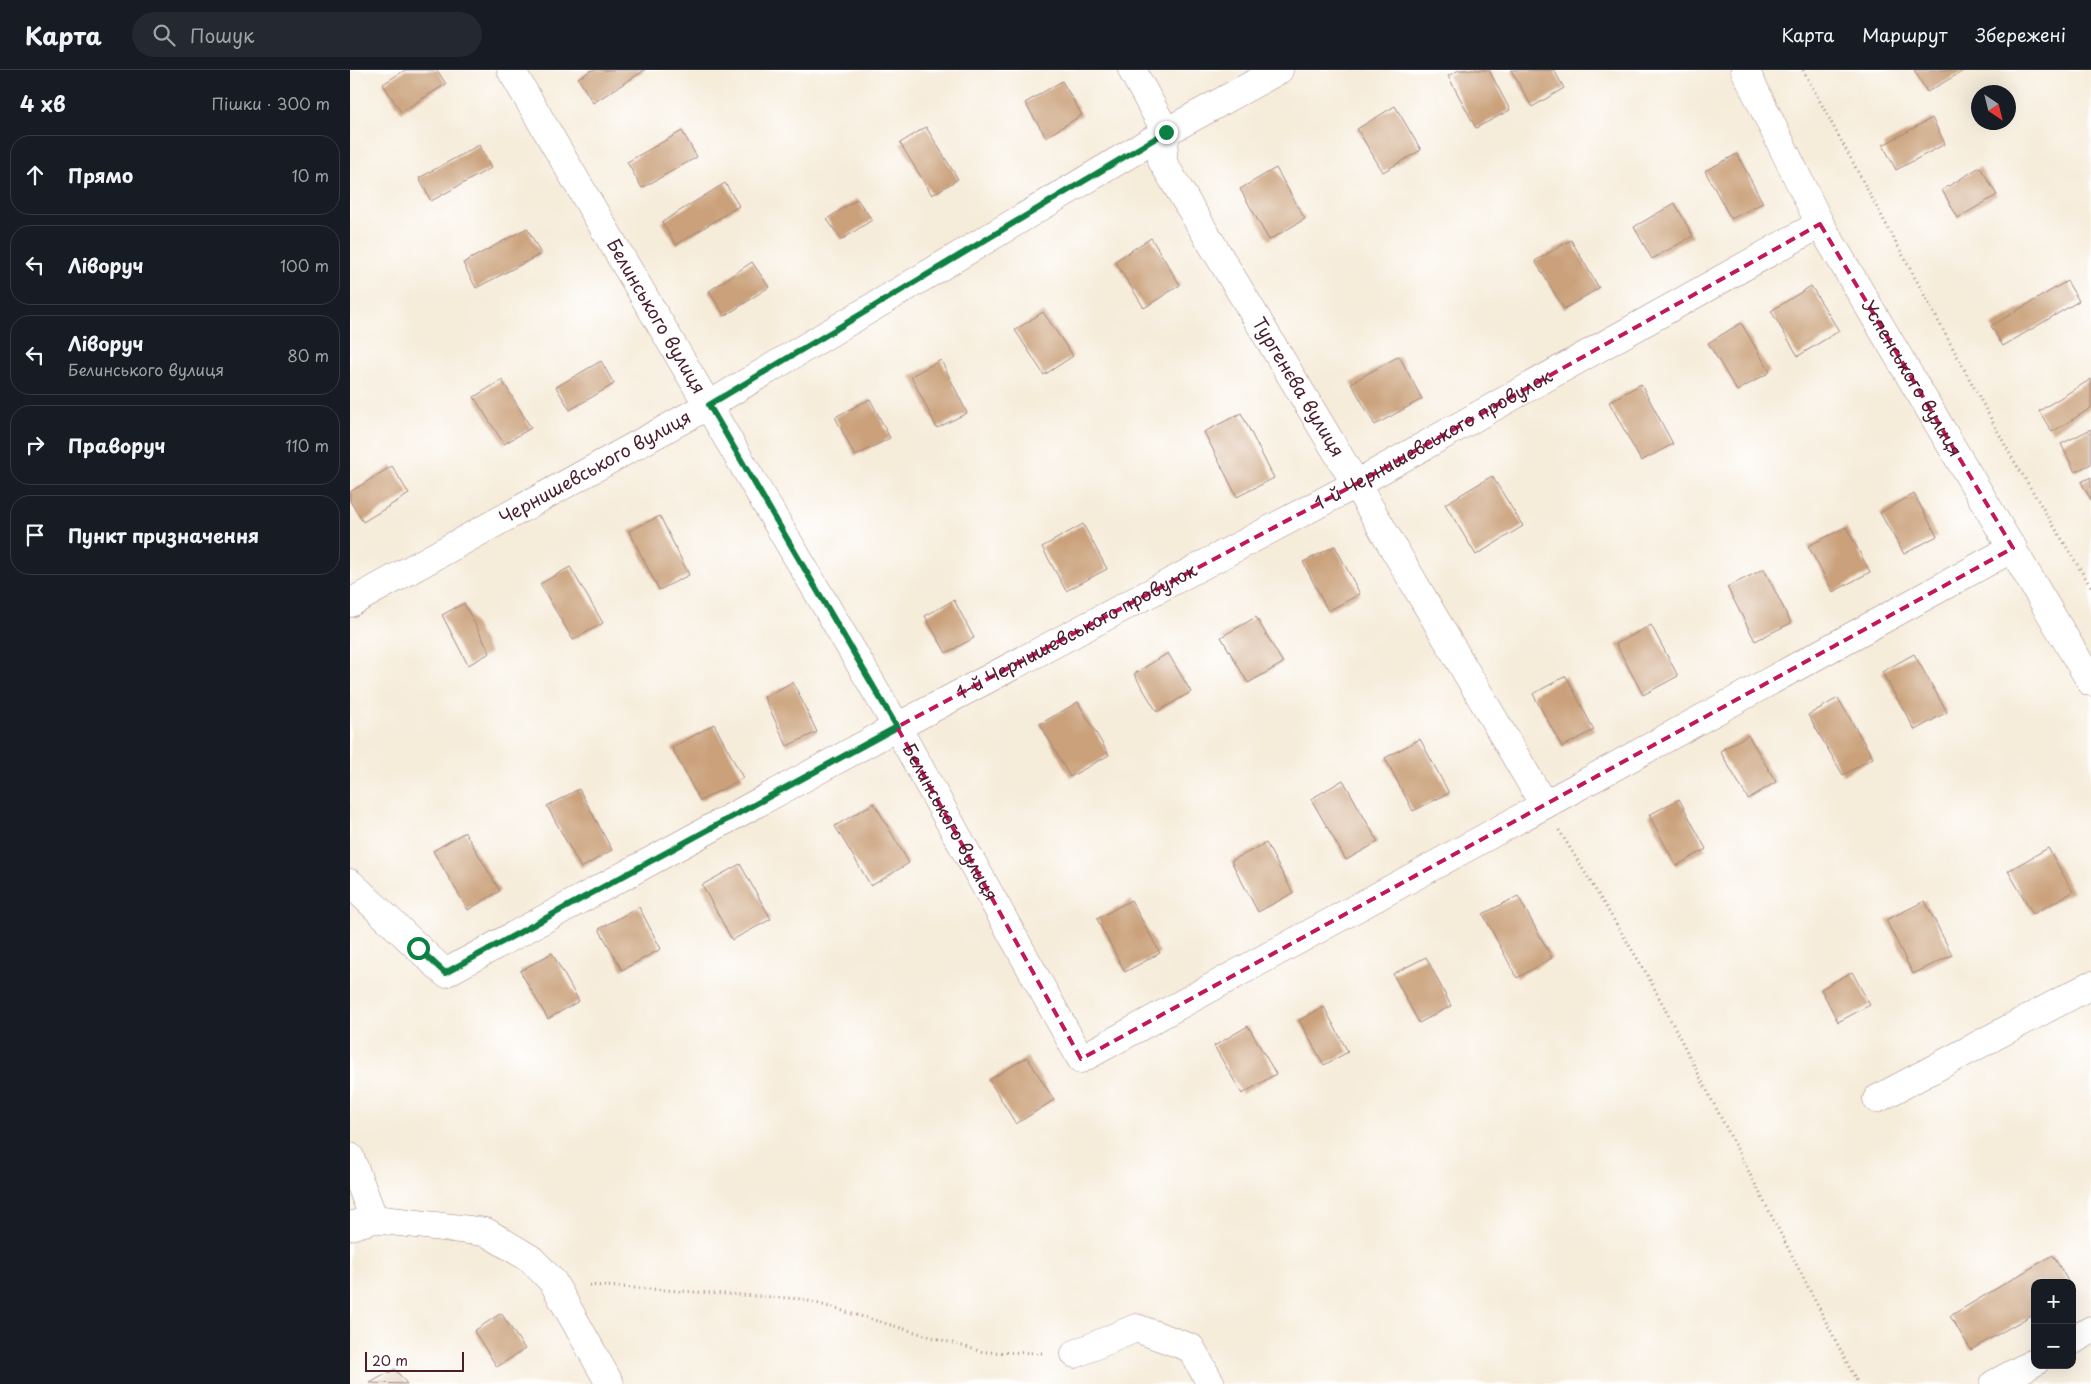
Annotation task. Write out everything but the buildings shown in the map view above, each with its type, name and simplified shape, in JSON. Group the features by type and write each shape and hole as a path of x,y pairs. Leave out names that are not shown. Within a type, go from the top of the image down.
{"street":[{"name":"Белинського вулиця","path":"511,70 897,727 1081,1059 1544,805"},
{"path":"1132,70 1166,132"},
{"name":"Чернишевського вулиця","path":"350,603 709,405 1166,132 1278,70"},
{"name":"Успенського вулиця","path":"1744,70 1820,224 2091,682"},
{"name":"Тургенєва вулиця","path":"1166,132 1162,161 1356,484 1544,805"},
{"name":"1-й Чернишевського провулок","path":"350,883 445,973 897,727 1356,484 1820,224"},
{"path":"1544,805 2013,548"},
{"path":"1877,1099 2091,985"},
{"path":"350,1157 362,1223 486,1232 532,1259 553,1282 610,1384"},
{"path":"1076,1354 1136,1328 1191,1348 1211,1384"},
{"path":"2076,1339 2091,1330"},
{"path":"1994,1384 2031,1364"}],"path":[{"path":"1803,70 2011,456 2091,587"},
{"path":"1544,805 1648,976 1858,1384"},
{"path":"553,1282 802,1299 983,1352 1076,1354"}],"highlighted area":[{"path":"1820,224 2013,548 1081,1059 897,727 1356,484"}],"route":[{"path":"418,948 445,973 897,727 709,405 1166,132"}]}
